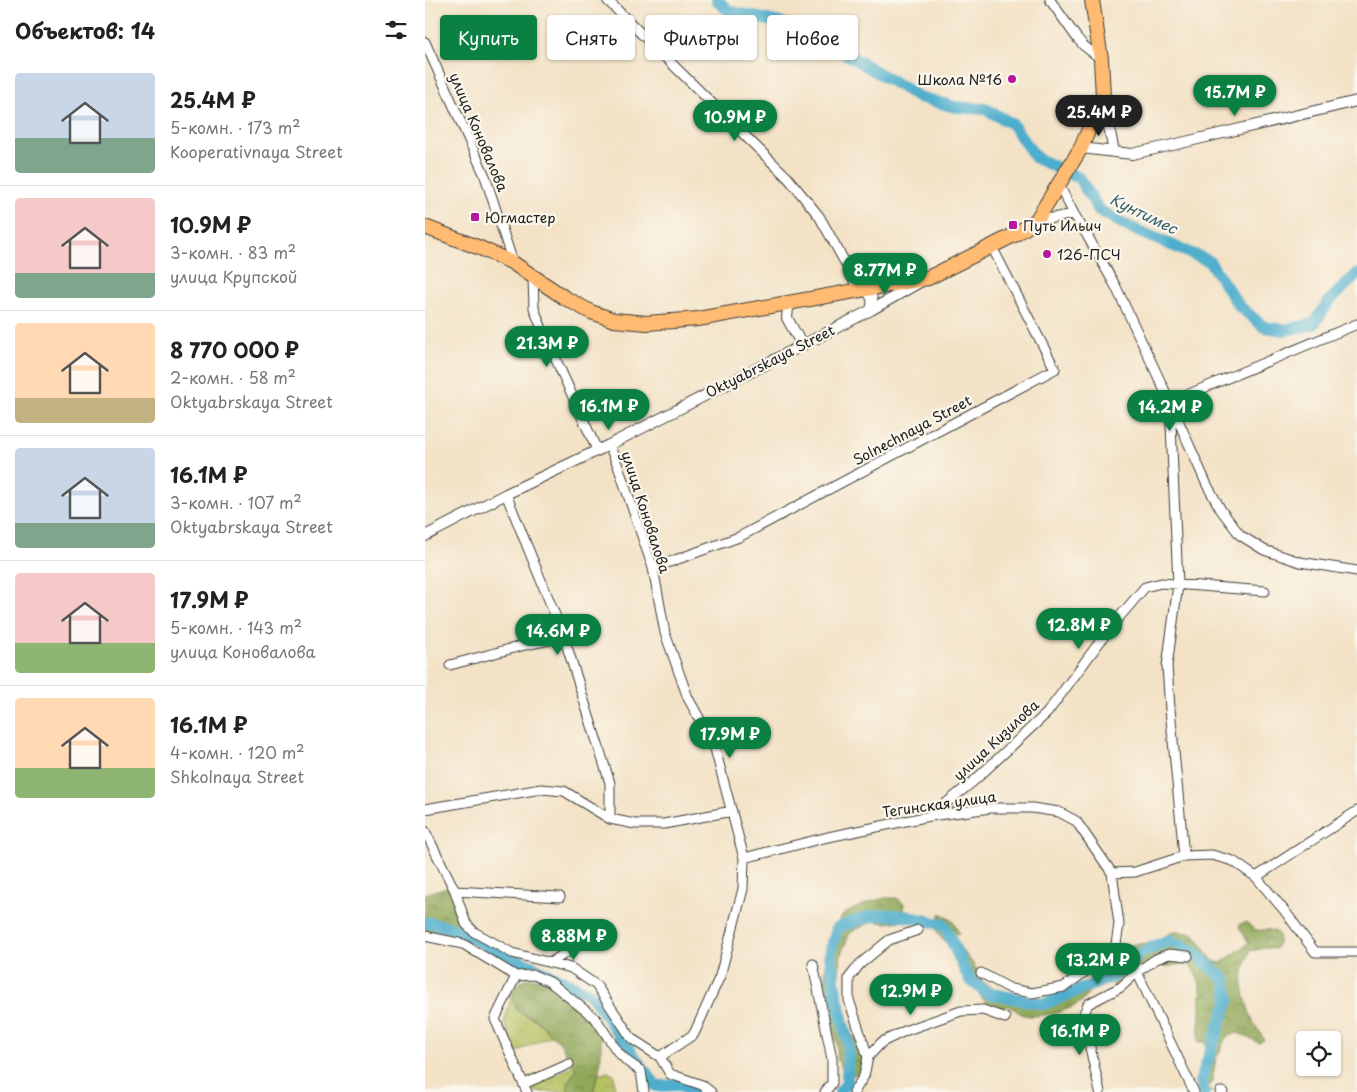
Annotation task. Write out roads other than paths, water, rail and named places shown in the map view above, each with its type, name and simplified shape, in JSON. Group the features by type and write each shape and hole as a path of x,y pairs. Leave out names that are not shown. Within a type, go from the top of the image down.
{"main road":[{"path":"1092,0 1101,59 1103,96"},
{"name":"Oktyabrskaya Street","path":"928,278 1014,235 1036,221 1081,148 1103,96"},
{"path":"425,227 513,263 565,298 591,312 614,320 647,323 698,319 928,278"}],"street":[{"path":"607,0 789,178 819,216 861,289 871,294 873,298 871,310"},
{"path":"1050,0 1077,38 1101,59"},
{"name":"улица Коновалова","path":"425,42 485,176 513,263"},
{"path":"1103,96 1114,152"},
{"path":"1081,148 1132,154 1357,101"},
{"path":"1059,185 1116,287 1207,485 1221,510 1240,535 1264,550 1300,562 1357,571"},
{"path":"1036,221 1074,214"},
{"name":"Solnechnaya Street","path":"653,568 739,537 1055,369 991,246"},
{"path":"533,277 534,308 542,330 597,450"},
{"name":"Oktyabrskaya Street","path":"425,536 506,494 609,445 871,310 928,278"},
{"path":"787,318 788,308 804,299"},
{"path":"757,309 780,312 787,318 802,345"},
{"path":"1170,402 1357,324"},
{"path":"1170,402 1178,585 1167,666 1184,856"},
{"name":"улица Коновалова","path":"609,445 653,568 665,634 688,698 714,745 744,858 743,889 720,976 694,1034 660,1057"},
{"path":"506,494 564,637 610,782 610,819"},
{"name":"улица Кизилова","path":"930,816 975,780 1047,714 1110,628 1145,587 1161,583 1265,590"},
{"path":"450,665 525,645 564,637"},
{"path":"425,809 541,790 564,791 610,819 635,824 663,824 732,811"},
{"name":"Тегинская улица","path":"744,858 828,837 930,816 991,808 1032,808 1059,812 1076,821 1112,873 1119,924 1115,951 1064,987 1032,993 1011,989 981,973"},
{"path":"1256,877 1357,811"},
{"path":"425,831 455,890 466,924 474,932 512,953 571,968 596,985 632,1039 660,1057 670,1074 702,1085 711,1092"},
{"path":"1112,873 1135,872 1184,856 1212,855 1233,861 1256,877 1284,910 1315,952 1357,952"},
{"path":"455,890 560,897"},
{"path":"854,1092 864,1076 868,1057 849,1000 849,978 860,964 889,940 918,930"},
{"path":"425,936 463,944 516,976 534,975 551,982 596,1019 617,1051 641,1072 645,1092"},
{"path":"550,963 586,940"},
{"path":"1099,1092 1083,1016 1089,1004 1121,987 1137,972 1156,959 1169,954 1188,956"},
{"path":"813,964 832,1059 832,1083 825,1092"},
{"path":"1137,972 1194,1092"},
{"path":"516,976 495,1019 526,1088 569,1064"},
{"path":"868,1057 882,1042 907,1030 961,1011 983,1010 1005,1018"}],"waterway":[{"name":"Кунтимес","path":"717,0 729,11 798,27 919,97 955,107 986,109 1012,124 1036,158 1079,178 1099,210 1131,228 1209,261 1239,306 1264,327 1285,330 1314,324 1329,301 1357,274"},
{"path":"840,1092 847,1083 848,1044 836,994 830,954 837,928 865,918 889,915 944,925 969,979 987,993 1044,1004 1114,976 1141,953 1169,940 1193,951 1225,980 1229,999 1201,1080 1204,1092"},
{"path":"425,922 448,927 591,994 656,1086 682,1085 692,1092"}],"place":[{"name":"Школа №16","path":"1012,79"},
{"name":"Югмастер","path":"475,217"},
{"name":"Путь Ильич","path":"1013,225"},
{"name":"126-ПСЧ","path":"1047,254"}]}
